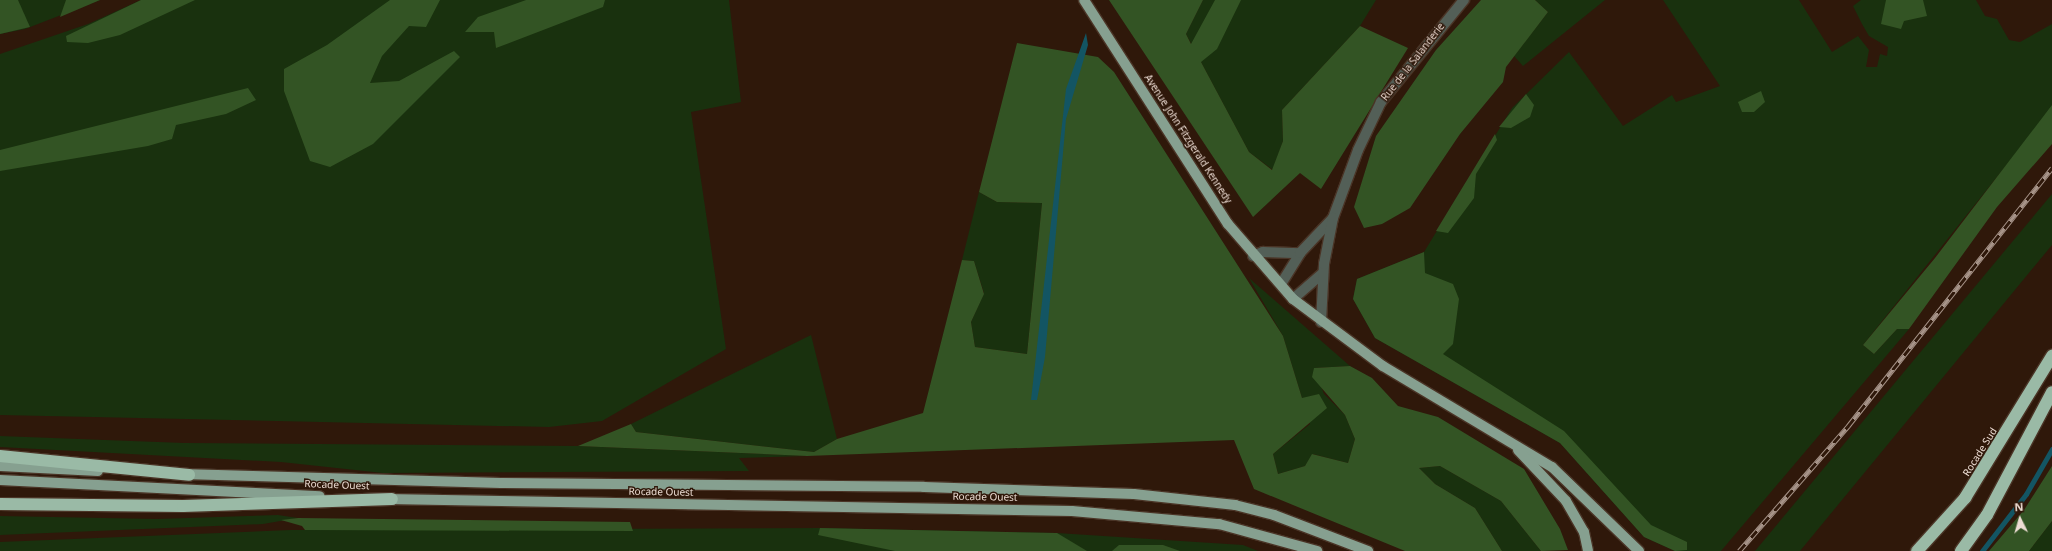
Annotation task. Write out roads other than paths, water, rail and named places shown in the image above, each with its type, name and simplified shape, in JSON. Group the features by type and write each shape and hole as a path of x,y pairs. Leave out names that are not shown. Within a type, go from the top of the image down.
{"highway":[{"name":"Rocade Sud","path":"1917,551 1965,498 2052,356"},
{"path":"1961,551 1990,510 2052,392"},
{"path":"0,456 189,475"},
{"path":"0,504 183,506 392,499"}],"main road":[{"name":"Avenue John Fitzgerald Kennedy","path":"1084,0 1228,224 1253,256 1281,284 1293,299"},
{"path":"1293,299 1320,322 1383,366 1495,430 1552,467 1639,551"},
{"path":"1495,430 1553,484 1578,519 1588,551"},
{"name":"Rocade Ouest","path":"0,466 189,475 1060,490 1235,505 1308,527 1368,551"},
{"name":"Rocade Ouest","path":"0,480 392,499 1072,511 1219,524 1317,551"}],"street":[{"name":"Rue de la Salanderie","path":"1281,284 1300,253 1333,218 1358,150 1381,102 1464,0"},
{"path":"1320,322 1323,273 1333,218"},
{"path":"1253,256 1263,252 1300,253"},
{"path":"1293,299 1323,273"}],"water":[{"path":"1086,33 1088,45 1066,119 1045,357 1037,400 1031,400 1066,89"}],"waterway":[{"path":"1982,551 2026,494 2052,449"}],"railway":[{"path":"1739,551 1848,426 2052,168"}]}
